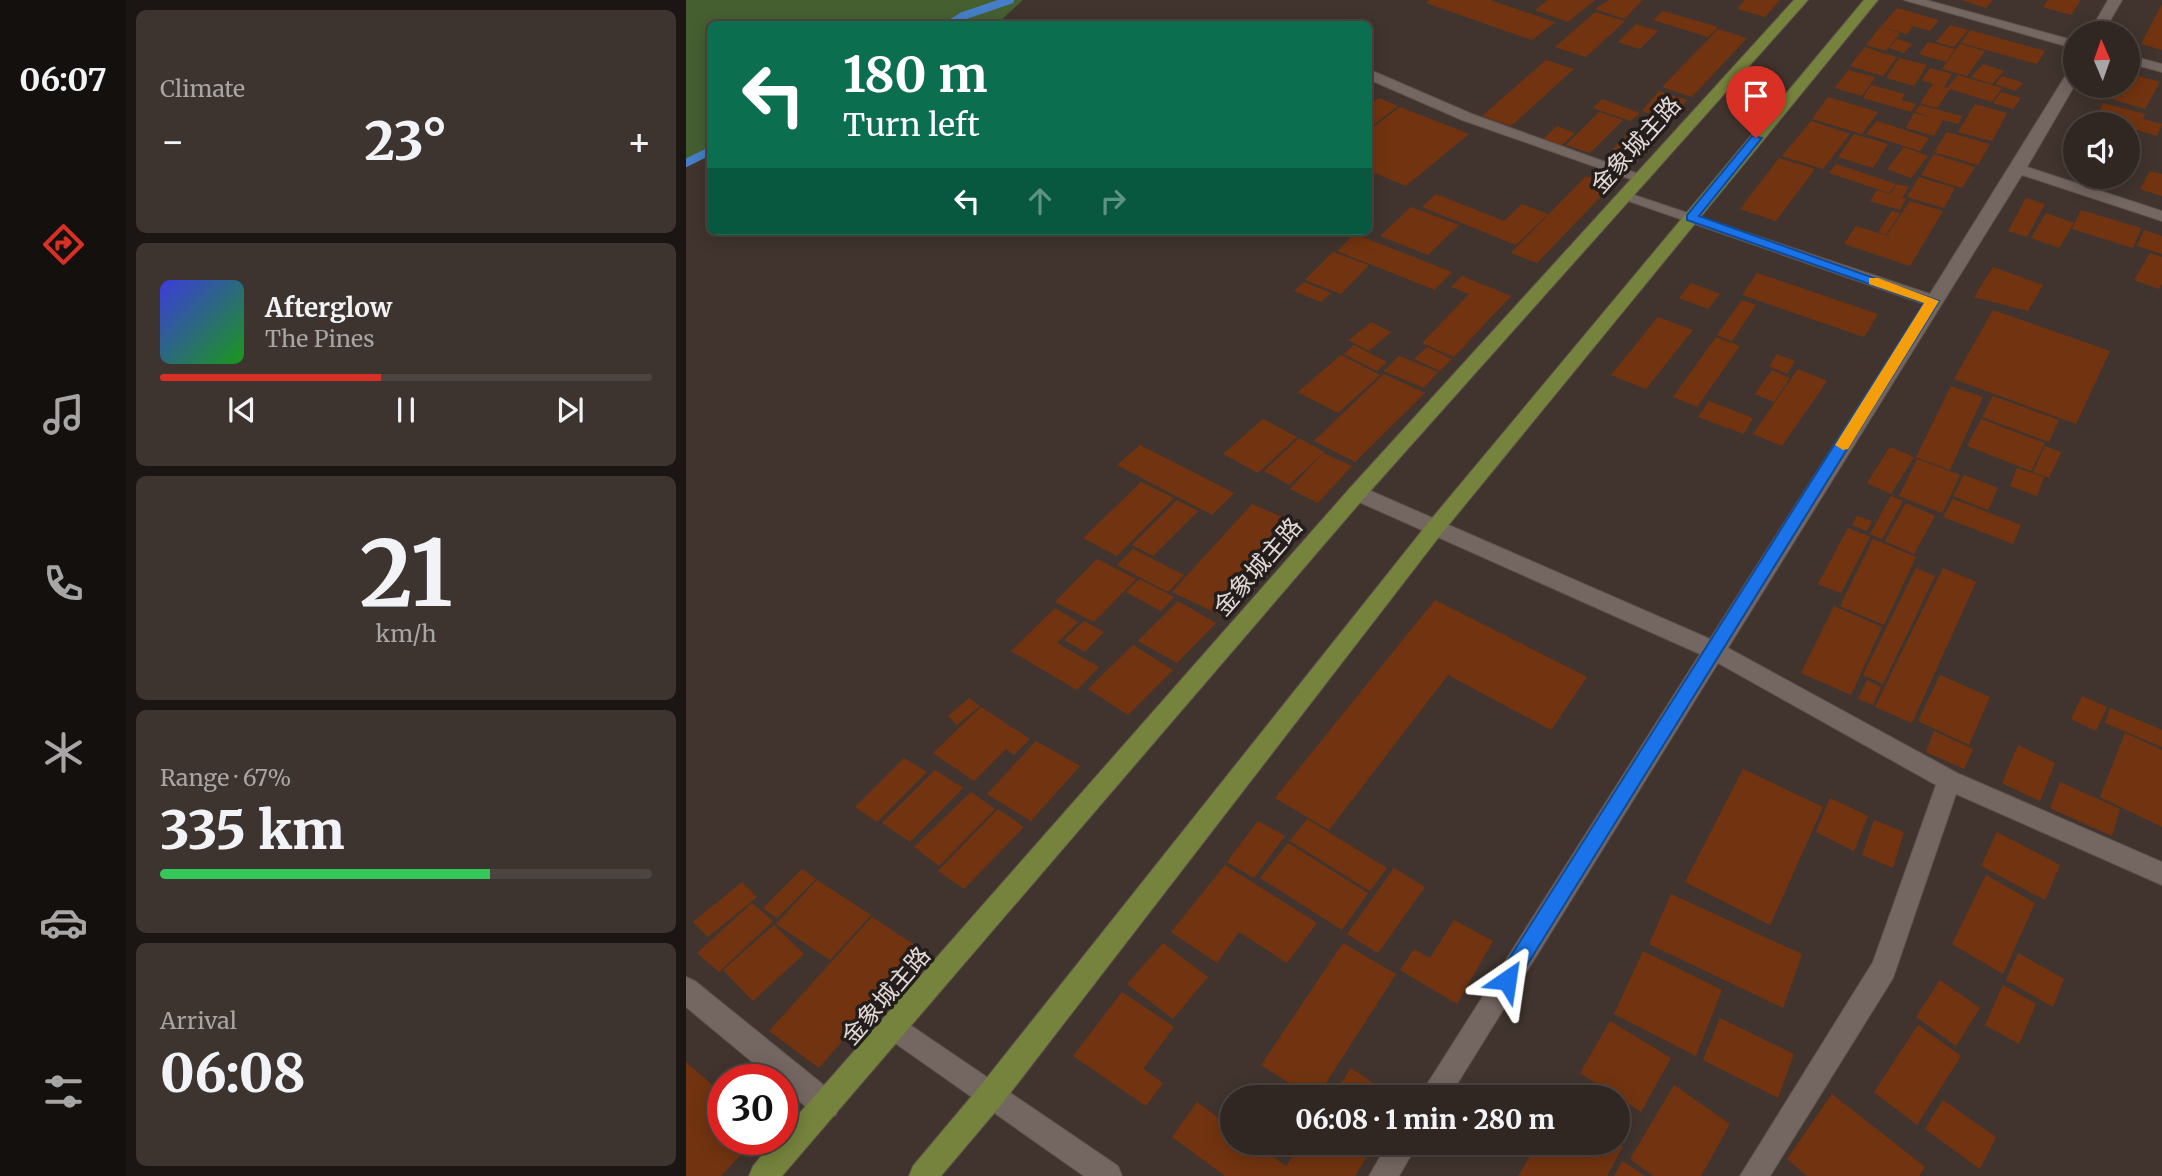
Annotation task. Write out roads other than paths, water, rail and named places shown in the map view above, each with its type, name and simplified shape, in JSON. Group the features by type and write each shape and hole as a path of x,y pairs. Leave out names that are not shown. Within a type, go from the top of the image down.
{"main road":[{"name":"金象城主路","path":"762,1176 1357,493 1801,0"},
{"path":"923,1176 991,1095 1434,528 1871,0"}],"street":[{"path":"1911,0 2063,41"},
{"path":"2103,21 2115,0"},
{"path":"2140,62 2162,68"},
{"path":"1372,75 1467,117 1642,178"},
{"path":"1441,1085 1932,301 2018,169 2063,92"},
{"path":"2018,169 2162,216"},
{"path":"1625,197 1691,217 1932,301"},
{"path":"1357,493 1715,651 1949,780 2162,874"},
{"path":"1754,1176 1884,969 1949,780"},
{"path":"686,990 826,1105"},
{"path":"894,1027 1108,1176"},
{"path":"1383,1176 1396,1155"}],"waterway":[{"path":"955,21 1010,0"},
{"path":"686,163 707,152"}]}
